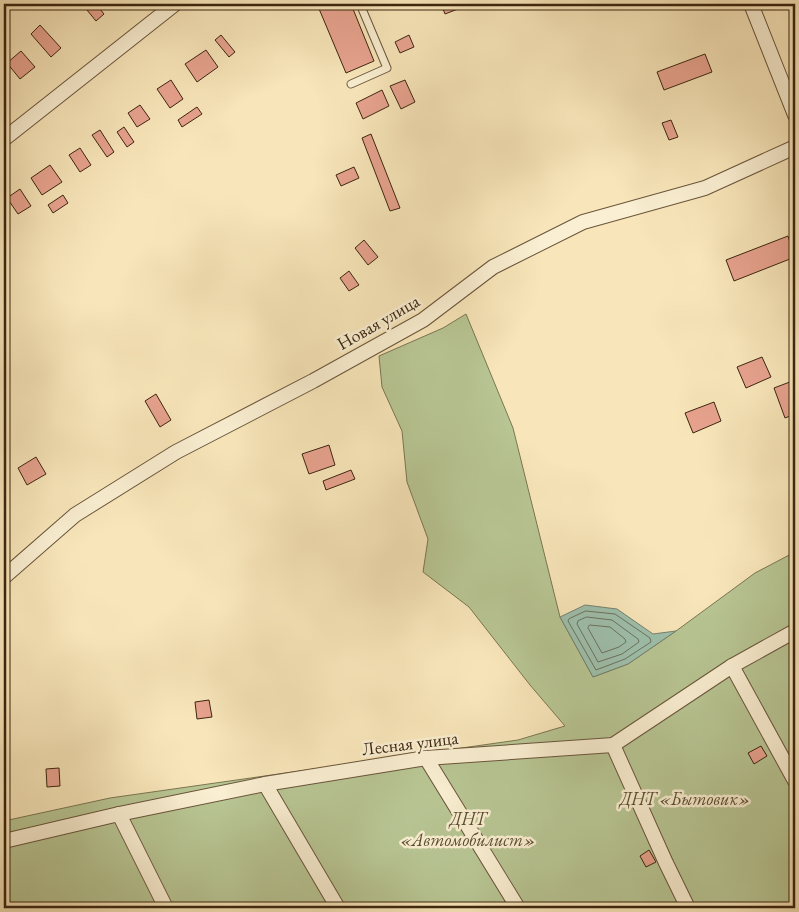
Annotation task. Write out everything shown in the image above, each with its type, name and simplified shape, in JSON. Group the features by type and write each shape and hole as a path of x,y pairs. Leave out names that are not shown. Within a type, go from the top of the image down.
{"street":[{"path":"4,139 174,4"},
{"path":"751,4 795,115"},
{"name":"Новая улица","path":"4,576 75,515 176,452 314,381 423,320 493,267 584,222 705,188 795,146"},
{"name":"Лесная улица","path":"4,841 119,814 265,784 426,758 613,745 732,666 795,631"},
{"path":"732,666 795,781"},
{"path":"613,745 688,908"},
{"path":"426,758 518,908"},
{"path":"265,784 338,908"},
{"path":"119,814 166,908"}],"lane":[{"path":"351,84 387,68 360,4"}],"green space":[{"path":"466,314 513,428 560,617 593,677 628,664 755,573 795,552 795,908 4,908 4,821 110,798 518,740 565,726 469,607 423,572 428,539 407,482 402,431 382,387 379,356 443,328"}],"water":[{"path":"585,605 617,609 653,634 676,631 628,664 593,677 560,617"}],"building":[{"path":"82,4 96,4 104,14 96,21"},
{"path":"317,4 351,4 374,61 346,73"},
{"path":"441,4 456,4 458,9 445,14"},
{"path":"40,25 61,48 51,57 31,34"},
{"path":"221,35 235,52 229,57 215,40"},
{"path":"409,35 414,47 400,53 395,42"},
{"path":"206,50 218,67 197,82 185,64"},
{"path":"21,51 35,67 20,79 7,63"},
{"path":"705,54 712,72 664,90 657,72"},
{"path":"171,80 183,99 170,108 157,89"},
{"path":"405,80 415,102 401,109 390,86"},
{"path":"382,90 389,106 363,119 356,103"},
{"path":"140,105 150,119 137,127 128,113"},
{"path":"197,107 202,114 182,127 178,120"},
{"path":"671,120 678,137 669,140 662,123"},
{"path":"124,127 134,142 127,147 117,132"},
{"path":"100,130 114,152 107,157 92,135"},
{"path":"371,134 400,208 390,211 362,138"},
{"path":"80,148 91,165 80,172 69,155"},
{"path":"50,165 62,182 42,195 31,178"},
{"path":"354,167 359,178 341,186 336,175"},
{"path":"20,189 31,206 18,214 7,198"},
{"path":"63,195 68,203 53,213 48,205"},
{"path":"788,236 795,257 734,281 726,260"},
{"path":"364,240 378,257 368,265 355,248"},
{"path":"349,271 359,285 349,291 340,278"},
{"path":"762,357 771,377 746,388 737,367"},
{"path":"795,380 795,414 785,418 774,388"},
{"path":"156,394 171,420 160,427 145,401"},
{"path":"714,402 721,421 693,433 685,413"},
{"path":"329,445 335,465 309,474 302,454"},
{"path":"36,457 46,474 27,485 18,468"},
{"path":"351,470 355,479 326,490 323,481"},
{"path":"209,700 212,717 197,719 195,702"},
{"path":"761,746 767,756 754,764 748,753"},
{"path":"59,768 60,786 47,787 46,769"},
{"path":"649,850 656,862 646,867 640,856"}],"park label":[{"name":"ДНТ «Бытовик»","path":"685,798"},
{"name":"ДНТ «Автомобилист»","path":"468,828"}]}
